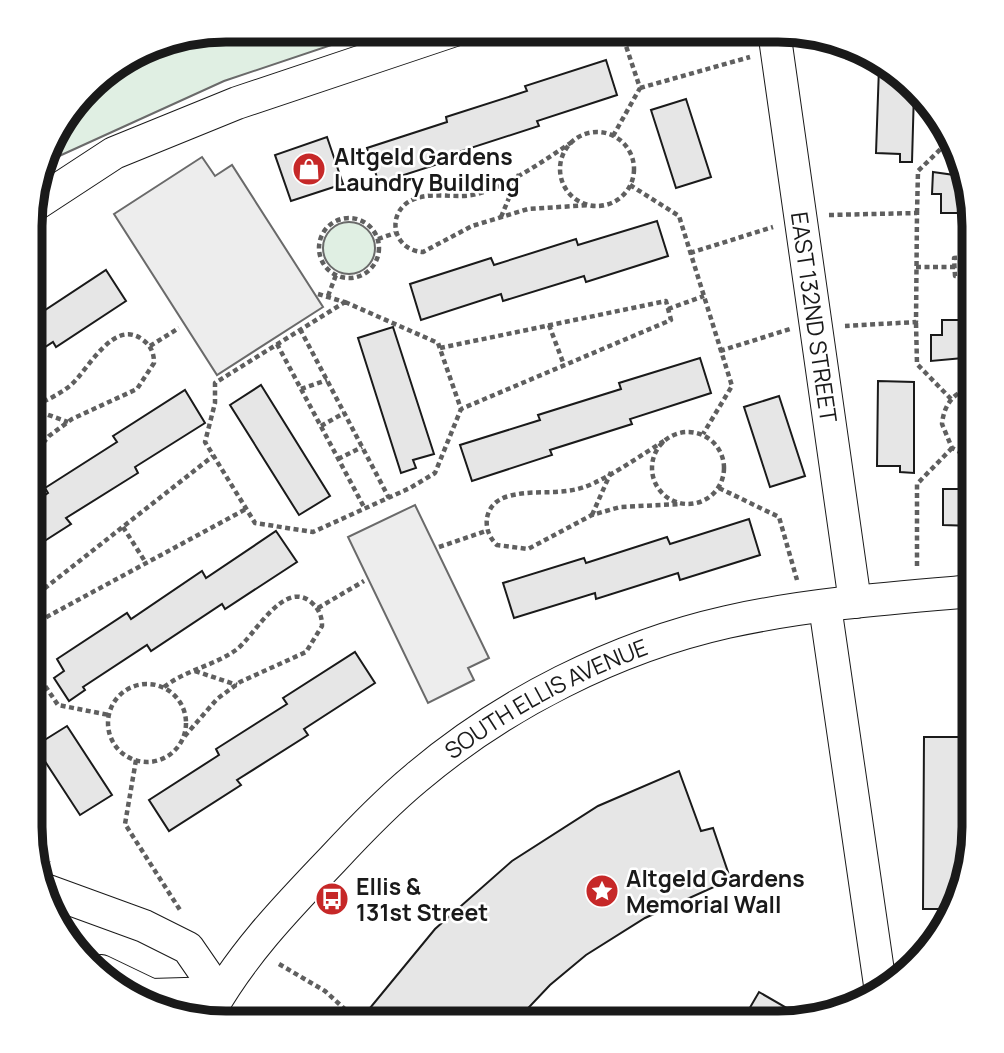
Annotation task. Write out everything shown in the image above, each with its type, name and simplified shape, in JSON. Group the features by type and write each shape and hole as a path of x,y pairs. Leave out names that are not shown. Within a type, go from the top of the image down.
{"street":[{"path":"45,198 114,153 237,103 419,42"},
{"name":"EAST 132ND STREET","path":"766,43 840,604 880,980"},
{"name":"SOUTH ELLIS AVENUE","path":"212,1007 274,920 416,777 483,728 564,683 645,646 726,622 840,604 962,592"},
{"path":"50,880 188,948 212,1007"},
{"path":"153,995 212,1007"}],"path":[{"path":"624,42 639,88"},
{"path":"613,136 639,88 766,43"},
{"path":"837,52 846,58 854,58"},
{"path":"588,133 613,136 622,143 632,158 630,185 610,204 528,209 472,226 424,252 406,246 395,233 394,219 403,205 417,197 475,194 504,184 588,133"},
{"path":"572,142 561,162 560,173 570,194 590,205"},
{"path":"944,146 918,171 917,364 951,399"},
{"path":"501,216 520,173"},
{"path":"630,185 679,216 732,386 703,435"},
{"path":"818,216 917,213"},
{"path":"353,218 366,223 378,239 377,260 368,271 356,277 335,275 325,265 320,253 321,239 328,227 339,219 353,218"},
{"path":"690,253 784,223"},
{"path":"378,239 395,233"},
{"path":"962,257 954,258 955,276 962,277"},
{"path":"916,267 955,267"},
{"path":"328,296 335,275"},
{"path":"318,294 345,302 438,342 461,409 435,473 389,498 313,532 255,523 205,442 215,402 215,383 345,302"},
{"path":"668,309 704,296"},
{"path":"440,348 666,301 671,320 461,409"},
{"path":"832,326 916,322"},
{"path":"549,325 564,365"},
{"path":"720,351 799,326"},
{"path":"150,346 179,328"},
{"path":"300,329 389,498"},
{"path":"42,402 71,385 108,342 124,335 139,337 150,346 154,363 138,389 69,422 42,444"},
{"path":"277,344 365,509"},
{"path":"301,389 327,380"},
{"path":"962,391 951,399 942,424 952,448 962,453"},
{"path":"42,412 69,422"},
{"path":"321,426 344,413"},
{"path":"686,431 703,435 716,444 723,458 725,473 719,488 698,503 620,507 592,515 528,549 498,545 486,531 485,517 494,504 509,496 566,493 595,483 664,441 686,431"},
{"path":"664,441 652,460 655,483 661,493 681,504"},
{"path":"338,459 362,447"},
{"path":"918,575 917,484 952,448"},
{"path":"42,592 213,456"},
{"path":"592,515 611,472"},
{"path":"719,488 779,517 799,587"},
{"path":"42,619 246,509"},
{"path":"123,527 146,563"},
{"path":"439,547 486,531"},
{"path":"318,608 364,581"},
{"path":"164,687 177,677 213,664 239,648 276,604 292,598 308,599 318,608 322,626 306,652 268,668 217,699 184,737 165,758 149,762 124,754 113,741 109,715 112,706 125,690 144,684 164,687 181,703 185,715 184,737"},
{"path":"194,670 236,685"},
{"path":"42,681 58,705 109,715"},
{"path":"136,760 125,824 183,915"},
{"path":"279,964 325,991 347,1011"}],"green space":[{"path":"226,42 340,42 224,81 57,157 61,145 80,114 105,88 134,67 167,52 178,48"},
{"path":"349,222 359,224 367,230 373,238 373,258 367,266 359,272 349,274 339,272 331,266 325,258 323,248 325,238 331,230 339,224"}],"shaded area":[{"path":"202,157 215,176 232,165 323,307 217,375 114,214"},
{"path":"415,505 489,658 468,668 474,680 428,703 348,537"}],"building":[{"path":"606,60 617,95 537,121 539,126 458,152 460,157 379,183 367,148 447,122 446,117 527,91 525,86"},
{"path":"879,72 914,102 912,162 900,162 900,154 876,153"},
{"path":"686,99 711,177 676,188 651,110"},
{"name":"Altgeld Gardens Laundry Building","path":"327,137 343,184 291,201 275,155"},
{"path":"933,172 954,175 962,213 941,213 941,194 932,194"},
{"path":"657,221 668,256 586,282 584,276 503,301 501,294 421,320 410,284 491,258 494,265 576,239 578,245"},
{"path":"106,270 126,301 56,347 53,342 42,349 42,312"},
{"path":"942,320 962,320 962,358 931,361 931,335 942,335"},
{"path":"393,327 434,454 413,460 416,468 401,473 358,338"},
{"path":"700,358 711,393 630,419 632,424 550,450 552,455 472,481 460,445 540,420 538,415 621,389 619,383"},
{"path":"878,381 914,382 914,473 900,472 900,466 877,466"},
{"path":"261,385 330,496 299,515 230,405"},
{"path":"185,390 205,423 135,467 138,473 66,518 71,524 42,543 42,497 48,493 45,488 117,442 113,436"},
{"path":"779,396 805,476 770,487 744,407"},
{"path":"943,489 962,489 962,526 943,525"},
{"path":"749,519 760,555 680,580 678,573 596,599 595,593 514,618 503,583 584,558 586,563 667,537 670,544"},
{"path":"276,531 297,562 225,609 222,604 151,651 147,645 83,687 85,690 69,701 54,678 64,671 57,659 127,613 131,619 202,571 206,578"},
{"path":"355,652 375,683 304,729 308,735 237,780 241,785 169,831 149,800 219,755 216,749 287,704 283,698"},
{"path":"67,726 112,795 80,815 42,757 42,742"},
{"path":"924,737 962,737 962,839 956,875 942,909 923,909"},
{"path":"679,771 701,831 713,828 729,875 725,882 645,918 586,955 550,985 525,1011 375,1011 370,1008 435,929 512,861 598,806"},
{"path":"759,992 791,1011 790,1011 748,1011"}],"place":[{"name":"Altgeld Gardens Laundry Building","path":"309,169"},
{"name":"Altgeld Gardens Memorial Wall","path":"602,891"},
{"name":"Ellis & 131st Street","path":"332,899"}]}
